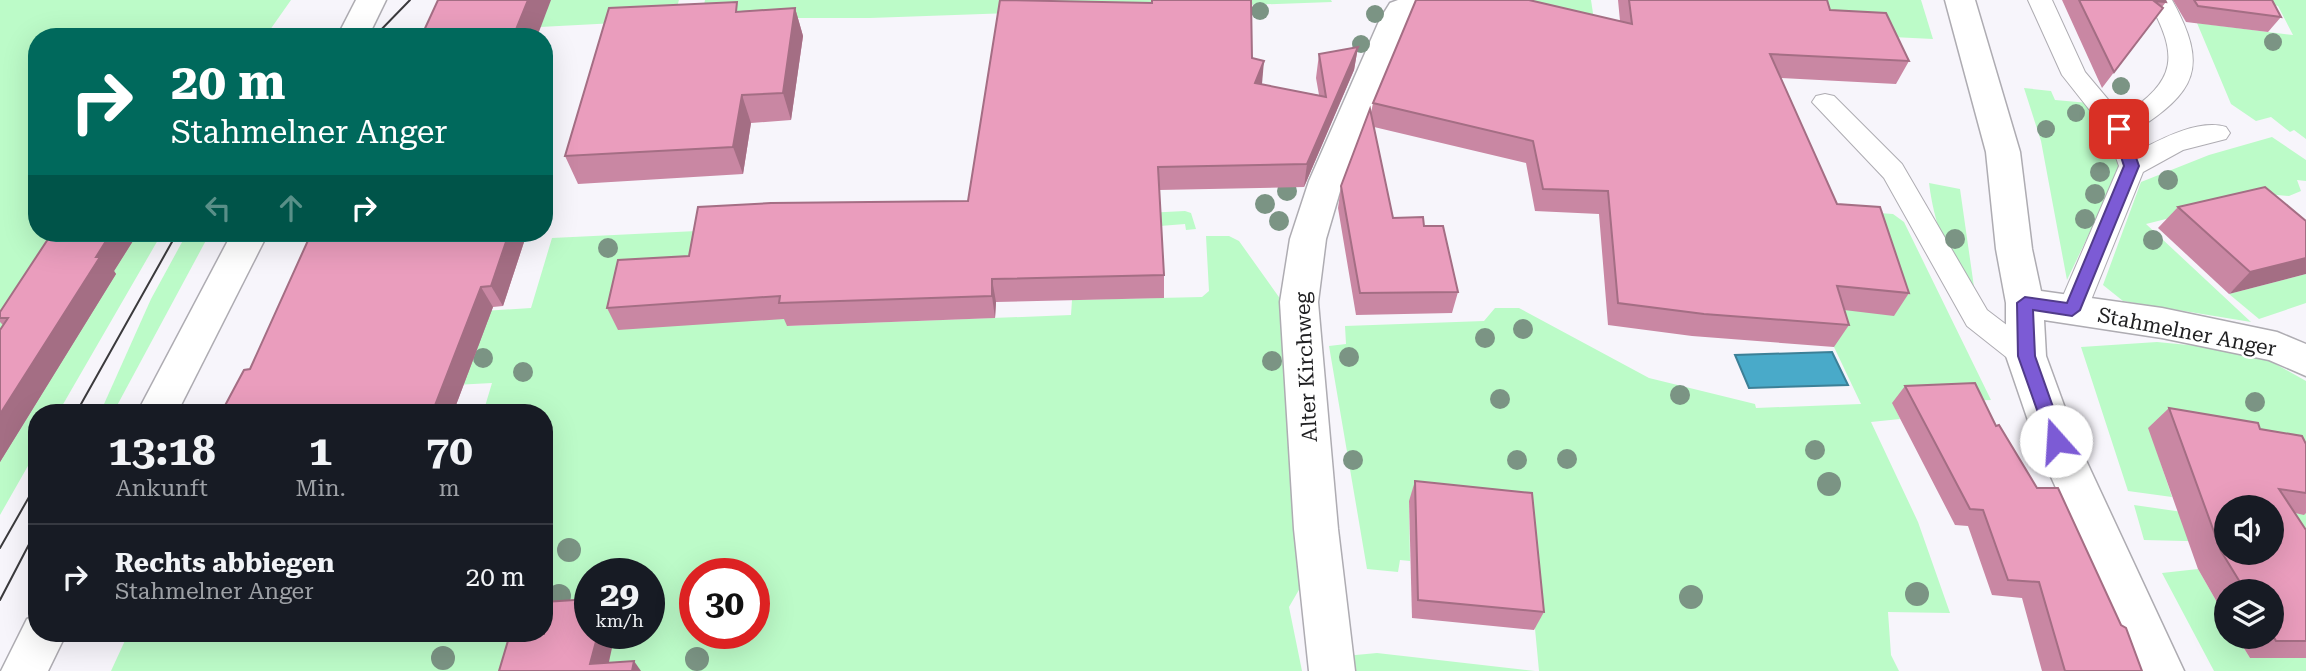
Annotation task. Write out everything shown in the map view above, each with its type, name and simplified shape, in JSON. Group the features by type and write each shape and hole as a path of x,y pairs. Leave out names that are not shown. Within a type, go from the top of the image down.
{"street":[{"path":"357,28 371,0"},
{"path":"1960,0 2003,152 2014,249 2025,303 2026,356 2056,441 2161,671"},
{"name":"Alter Kirchweg","path":"1332,671 1316,529 1299,302 1308,239 1326,181 1395,19 1401,10 1423,3"},
{"path":"162,404 245,242"},
{"name":"Stahmelner Anger","path":"2025,303 2162,323 2277,346 2306,361"},
{"path":"24,671 39,642"}],"lane":[{"path":"2040,0 2074,75 2119,129 2132,166"},
{"path":"2119,129 2163,102 2182,69 2181,43 2160,0"},
{"path":"1825,102 1893,171 1915,205 1953,279 1977,318 2026,356"},
{"path":"2072,310 2132,166 2175,143 2217,133"}],"green space":[{"path":"0,0 291,0 271,28 28,28 28,242 157,242 63,404 28,404 28,466 0,515"},
{"path":"550,0 679,0 673,20 540,27"},
{"path":"705,0 1332,2 870,18 701,18"},
{"path":"1513,0 1591,0 1594,20"},
{"path":"1807,0 1921,0 1933,39 1811,33"},
{"path":"2253,0 2306,0 2306,139 2294,130 2290,132 2271,117 2256,121 2231,104 2197,23 2293,35 2278,6"},
{"path":"2024,88 2051,91 2055,100 2089,103 2106,127 2122,165 2067,280 2041,141"},
{"path":"2272,137 2306,160 2306,181 2297,180 2301,191 2289,196 2266,194 2146,224 2251,322 2123,301 2103,285 2141,182 2209,155"},
{"path":"1929,183 1960,189 1975,294 1957,269 1944,242 1934,213"},
{"path":"1806,208 1893,214 1904,222 1991,400 1893,403 1900,419 1871,422 1918,522 1950,613 1888,612 1891,655 1899,671 1539,671 1524,512 1409,501 1410,561 1400,560 1398,572 1367,569 1329,346 1346,344 1345,326 1484,321 1495,308 1519,308 1649,378 1755,404 1756,408 1861,404 1834,347 1823,308"},
{"path":"1185,211 1191,213 1196,229 1186,230 1185,224 1160,226 1086,216"},
{"path":"803,226 787,326 1071,315 1072,300 1202,297 1209,291 1206,236 1229,236 1239,241 1286,307 1307,576 1289,607 1302,671 111,671 124,642 553,642 553,404 486,404 492,383 380,389 374,404 233,404 256,355 268,354 374,318 531,308 553,238"},
{"path":"182,242 205,242 118,404 104,404 151,299"},
{"path":"2306,274 2306,303 2259,319 2229,294"},
{"path":"2157,342 2240,350 2272,362 2306,381 2306,570 2284,559 2284,512 2304,514 2284,503 2284,495 2270,495 2149,428 2172,497 2128,491 2081,347"},
{"path":"2134,505 2214,517 2214,542 2144,540"},
{"path":"2198,569 2214,597 2214,649 2244,649 2250,658 2306,658 2306,671 2214,671 2162,573"},
{"path":"1377,653 1535,671 1348,671 1345,656"}],"water":[{"path":"1832,352 1848,385 1749,388 1735,355"}],"building":[{"path":"438,0 528,0 517,28 425,28"},
{"path":"1000,0 1152,3 1152,0 1251,0 1252,58 1264,61 1255,83 1326,97 1319,54 1358,47 1307,164 1158,167 1164,275 992,279 992,296 779,303 780,296 607,308 618,260 689,256 698,207 771,203 968,201"},
{"path":"1416,0 1529,0 1632,24 1629,0 1827,0 1830,10 1886,13 1909,61 1770,54 1837,204 1880,207 1909,293 1837,286 1849,325 1704,314 1618,303 1608,191 1543,189 1533,141 1373,103"},
{"path":"2079,0 2165,0 2166,2 2154,1 2163,8 2114,72"},
{"path":"2194,0 2272,0 2281,17 2198,6"},
{"path":"737,2 736,12 795,8 783,93 742,95 733,147 565,156 609,8"},
{"path":"1370,109 1393,218 1423,217 1424,226 1443,226 1458,292 1360,293 1341,186"},
{"path":"2265,187 2306,221 2306,258 2250,272 2178,207"},
{"path":"46,242 105,242 96,257 100,257 0,414 0,330 8,318 0,318 0,312"},
{"path":"307,242 506,242 491,286 481,287 436,404 226,404 244,370 250,369"},
{"path":"1975,383 1996,426 1999,425 2037,488 2058,488 2121,625 2126,628 2142,671 2065,671 2039,582 2008,580 1983,510 1970,509 1905,386"},
{"path":"2169,408 2258,423 2260,429 2302,436 2306,444 2306,493 2279,489 2283,495 2214,495 2214,532"},
{"path":"1415,481 1532,493 1544,612 1418,600"},
{"path":"2284,497 2306,530 2306,641 2284,641 2284,579 2238,579 2230,565 2284,565"},
{"path":"574,600 574,649 594,649 590,664 634,661 632,671 499,671 508,642 553,642 553,601"}],"tram line":[{"path":"383,28 410,0"},
{"path":"81,404 172,242"},
{"path":"0,548 28,499"},
{"path":"0,600 28,546"}],"route":[{"path":"2056,441 2026,356 2025,303 2072,310 2132,166 2119,129"}]}
